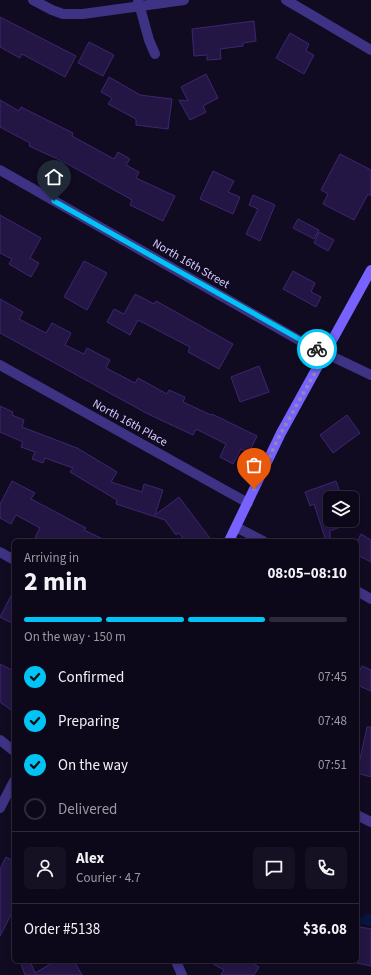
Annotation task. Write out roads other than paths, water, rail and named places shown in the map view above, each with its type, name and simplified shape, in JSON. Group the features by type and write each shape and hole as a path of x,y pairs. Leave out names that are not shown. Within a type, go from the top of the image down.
{"street":[{"path":"33,0 63,14 83,14 138,3 184,0"},
{"path":"286,0 371,50"},
{"path":"138,3 149,40 155,54"},
{"name":"North 16th Street","path":"0,170 297,339 371,376"},
{"path":"230,539 281,433 371,270"},
{"name":"North 16th Place","path":"0,365 248,503"},
{"path":"236,527 259,539"},
{"path":"0,552 12,559"},
{"path":"359,592 371,598"},
{"path":"0,740 12,749"},
{"path":"0,808 12,785"},
{"path":"359,816 371,822"}],"water":[{"path":"367,914 371,914 371,926 360,924 359,919"}]}
